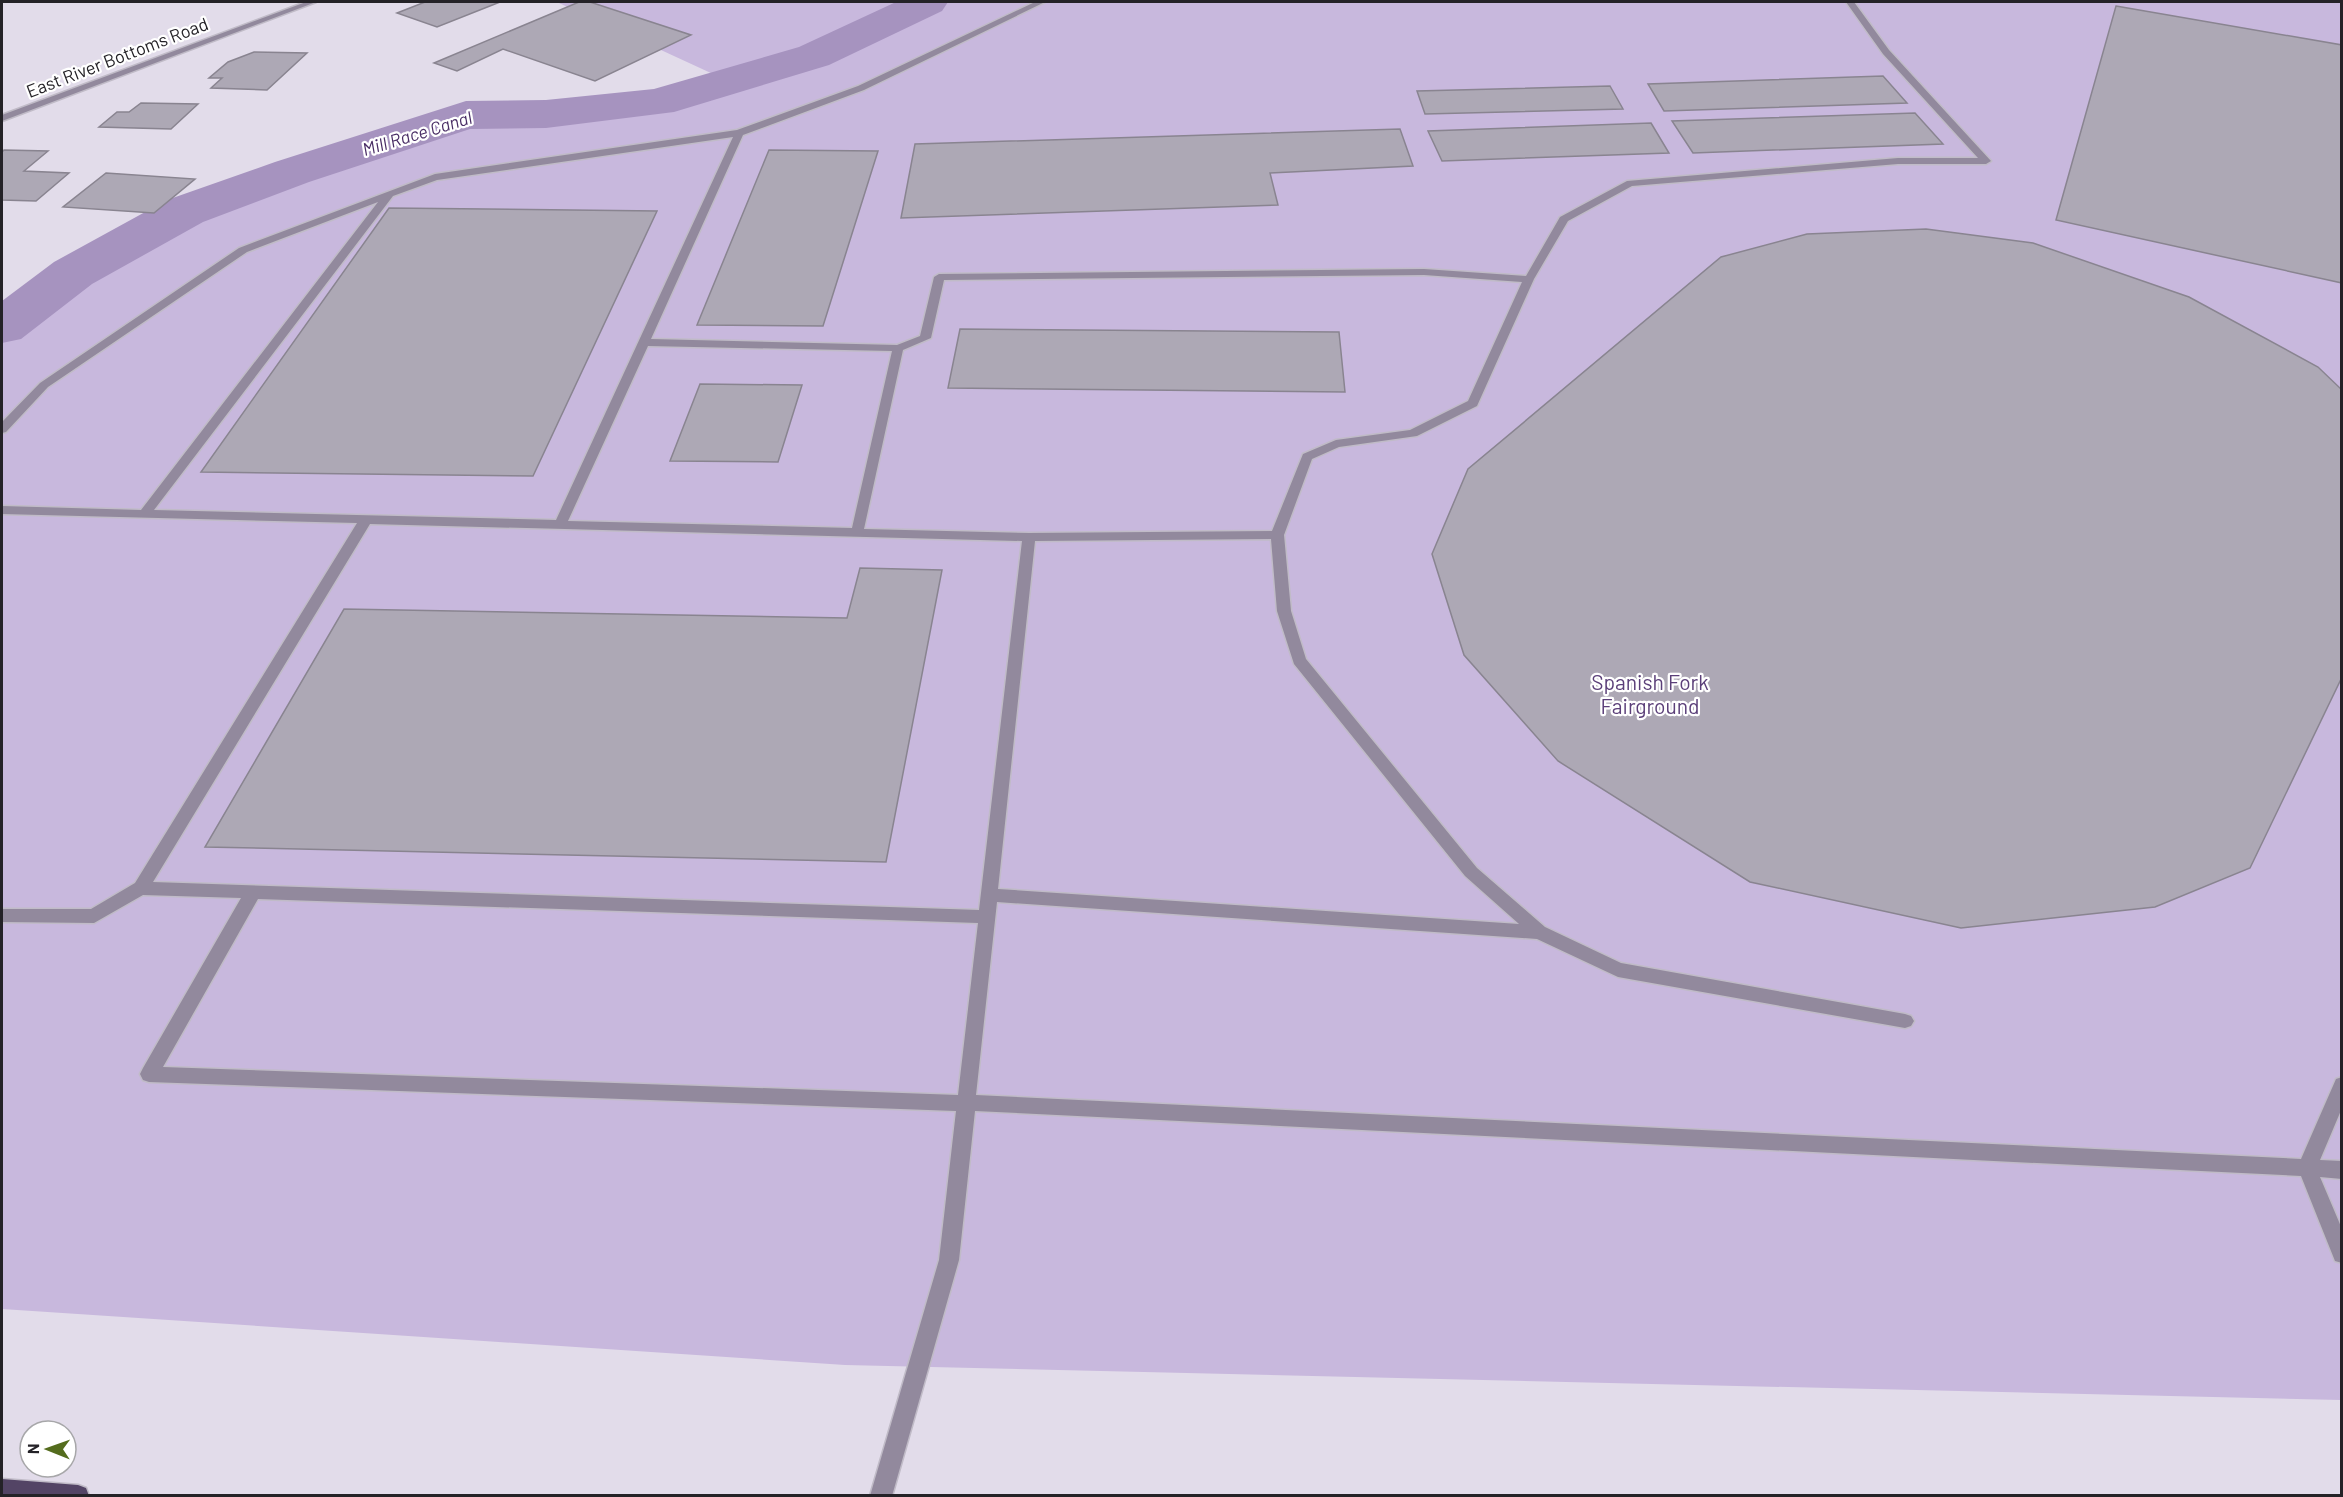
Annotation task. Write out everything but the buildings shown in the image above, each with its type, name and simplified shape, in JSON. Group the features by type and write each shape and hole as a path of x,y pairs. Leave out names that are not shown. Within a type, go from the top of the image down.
{"main road":[{"path":"2,1490 78,1496"}],"street":[{"name":"East River Bottoms Road","path":"2,118 312,2"},
{"path":"2,429 44,384 243,250 435,177 739,133 861,88 1041,2"},
{"path":"1850,2 1886,52 1986,161 1898,161 1630,183 1564,219 1529,279 1473,403 1413,433 1336,444 1308,457 1277,535 1284,611 1299,661 1471,872 1539,932 1618,970 1905,1021"},
{"path":"560,525 739,133"},
{"path":"144,514 389,195"},
{"path":"643,342 898,348 925,338 939,277 1424,272 1529,279"},
{"path":"857,533 898,348"},
{"path":"2,510 1029,537 1277,535"},
{"path":"2,915 94,916 141,888 366,520"},
{"path":"881,1496 949,1260 1029,537"},
{"path":"141,888 986,917"},
{"path":"253,892 149,1074 966,1103 2342,1170"},
{"path":"989,895 1539,932"},
{"path":"2342,1085 2307,1168 2342,1254"}],"green space":[{"name":"Spanish Fork Fairground","path":"2341,2 2341,1400 845,1365 2,1309 2,327 73,273 185,211 292,172 466,115 546,114 658,102 726,80 559,3"}],"waterway":[{"name":"Mill Race Canal","path":"2,327 73,273 185,211 292,172 466,115 546,114 658,102 814,56 928,2"}]}
